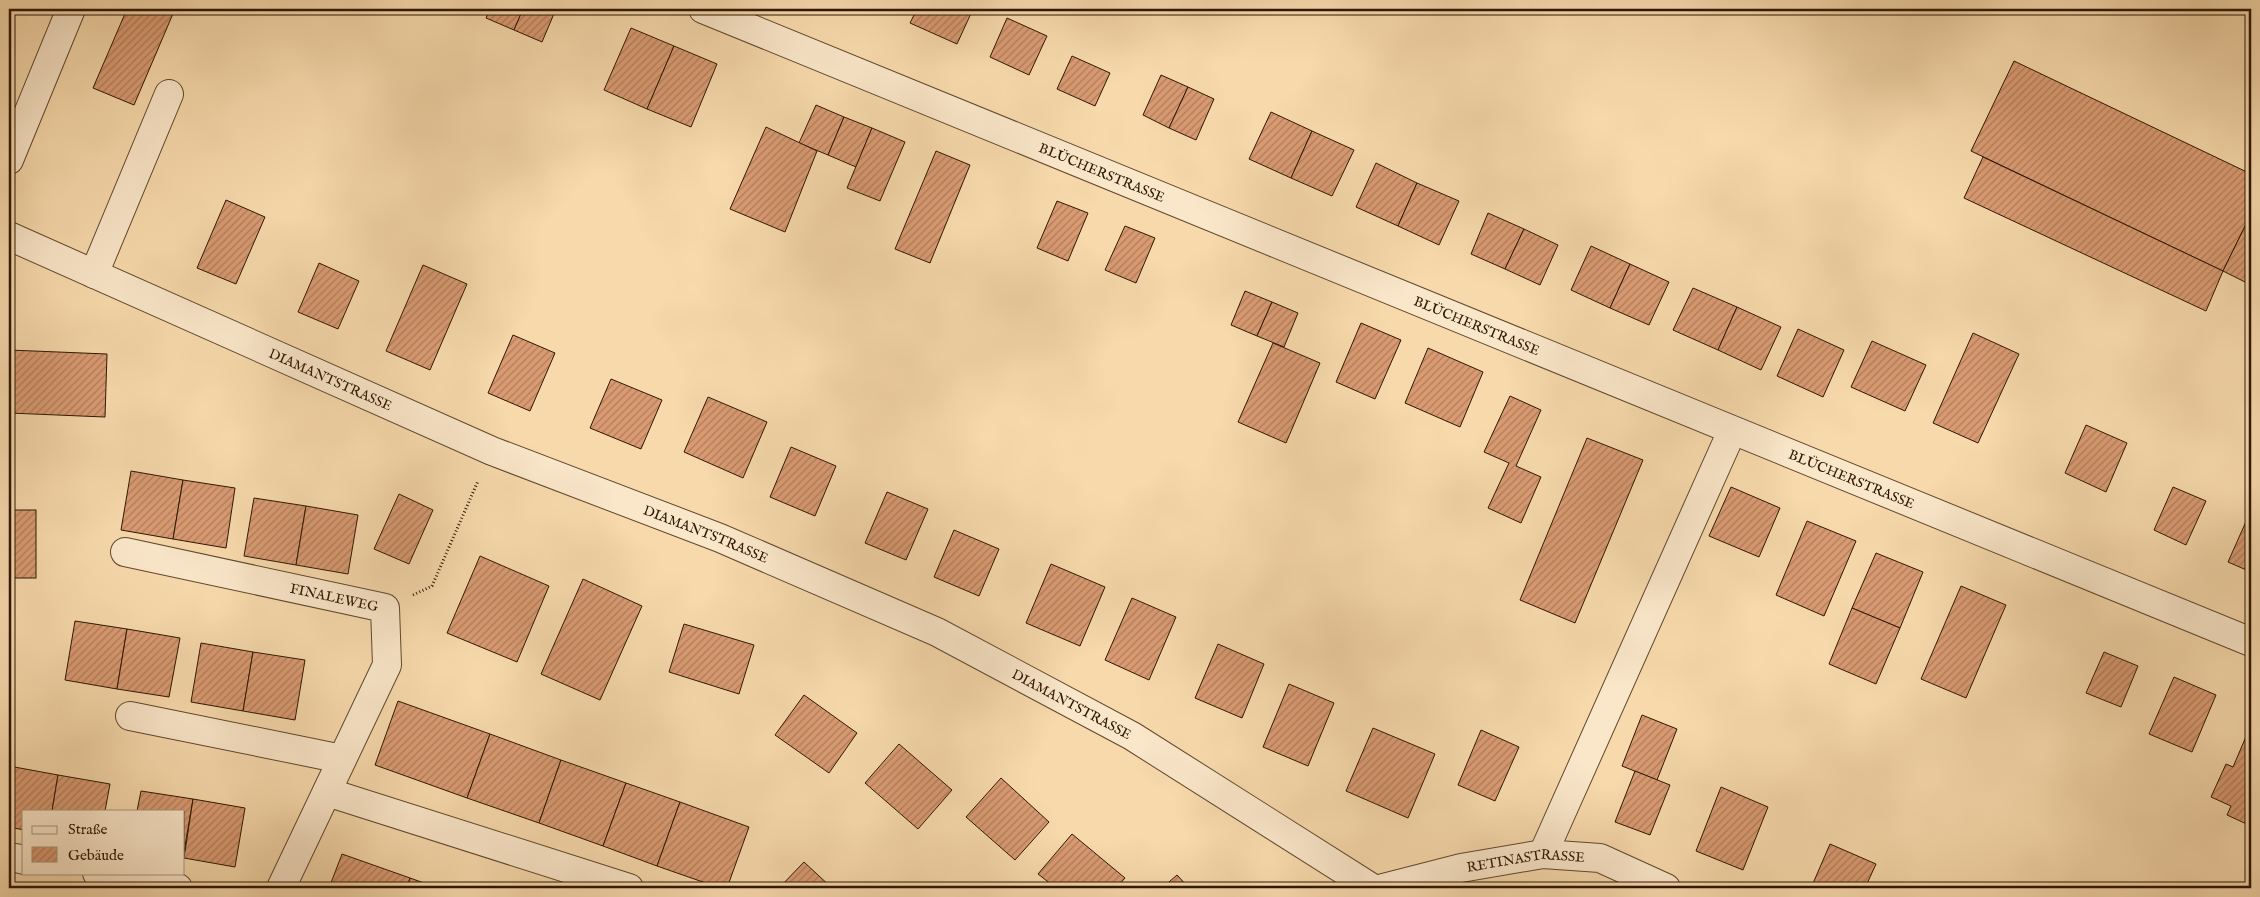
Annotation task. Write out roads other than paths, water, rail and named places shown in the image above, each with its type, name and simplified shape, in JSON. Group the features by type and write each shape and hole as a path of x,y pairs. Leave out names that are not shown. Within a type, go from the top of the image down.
{"street":[{"path":"9,160 71,9"},
{"name":"BLÜCHERSTRASSE","path":"702,9 1732,431 2185,613 2251,642"},
{"path":"94,274 169,94"},
{"name":"DIAMANTSTRASSE","path":"9,236 492,451 720,538 937,632 1132,736 1372,888"},
{"path":"1543,854 1732,431"},
{"name":"FINALEWEG","path":"125,552 385,608 387,665 281,888"},
{"path":"130,716 342,759"},
{"path":"327,792 629,888"},
{"name":"RETINASTRASSE","path":"1383,888 1461,868 1543,854 1600,858 1666,888"},
{"path":"102,874 178,888"}]}
